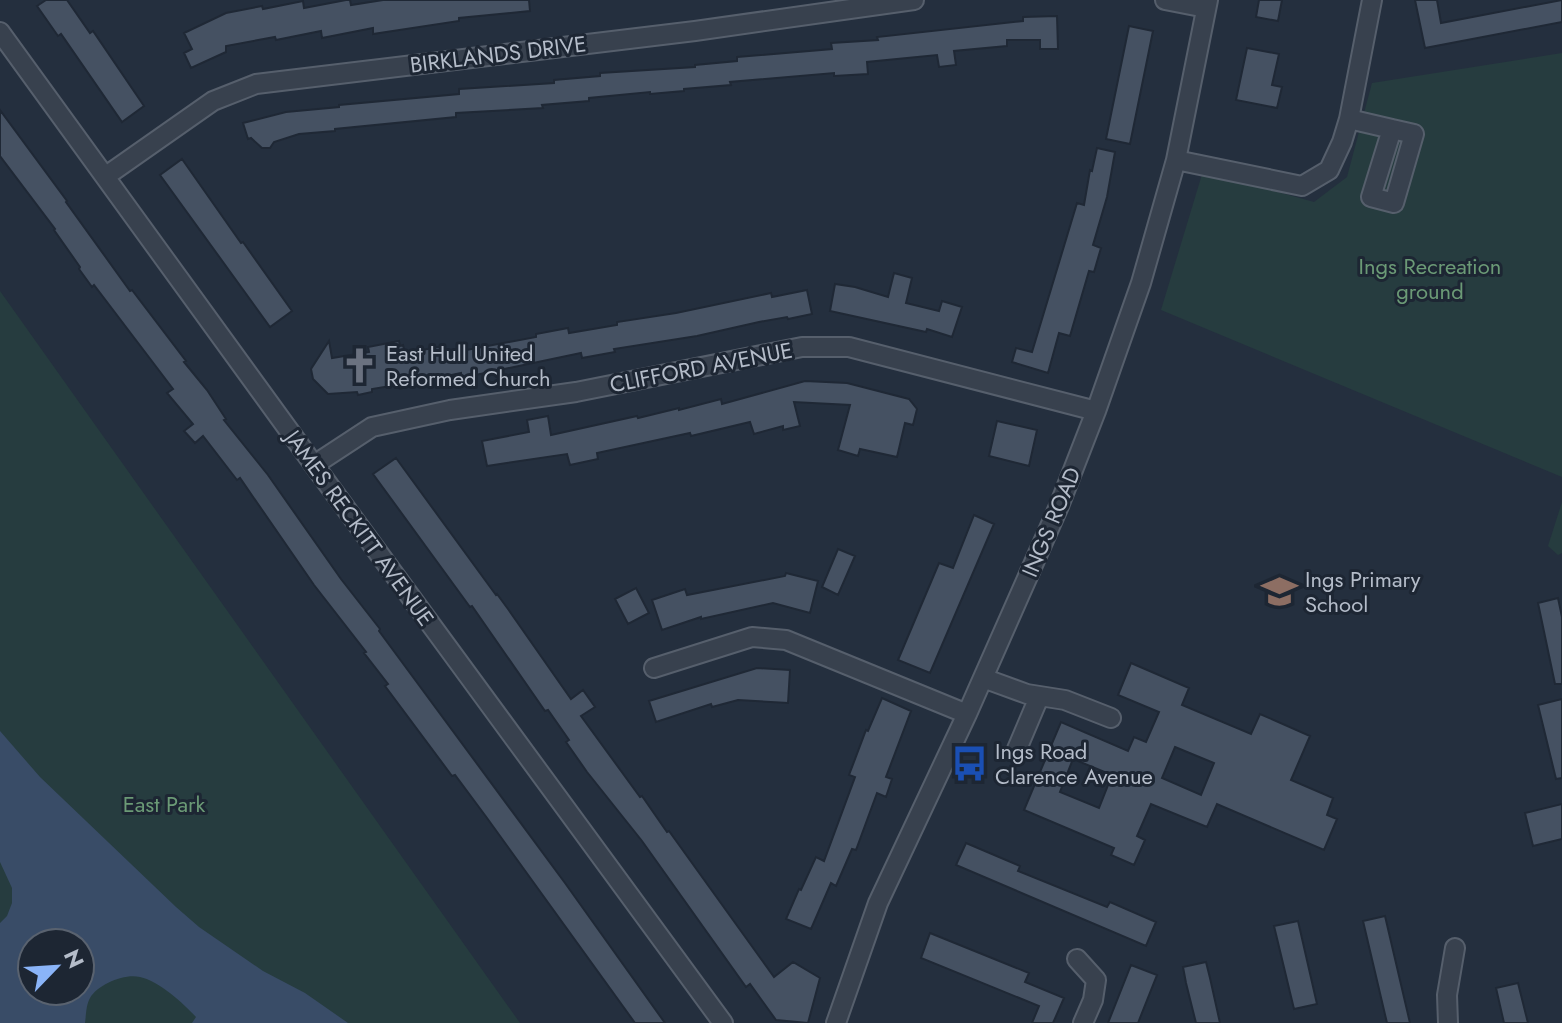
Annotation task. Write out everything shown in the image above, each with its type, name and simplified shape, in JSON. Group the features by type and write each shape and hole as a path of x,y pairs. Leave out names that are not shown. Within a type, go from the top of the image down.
{"street":[{"name":"BIRKLANDS DRIVE","path":"106,176 213,101 256,84 695,31 914,0"},
{"path":"1165,0 1207,4"},
{"path":"1176,160 1302,186 1329,170 1349,119 1372,0"},
{"name":"INGS ROAD","path":"836,1023 878,903 983,678 1059,506 1096,411 1141,283 1176,160 1207,4"},
{"name":"JAMES RECKITT AVENUE","path":"0,32 723,1023"},
{"path":"1349,119 1392,129"},
{"name":"CLIFFORD AVENUE","path":"314,465 372,427 450,410 576,392 802,347 849,347 1096,411"},
{"path":"654,668 752,637 786,640 967,714"},
{"path":"983,678 1027,694 1065,700 1111,718"},
{"path":"1017,749 1039,697"},
{"path":"1448,1023 1447,995 1455,948"},
{"path":"1077,959 1096,980 1093,1000 1083,1023"}],"green space":[{"name":"Ings Recreation ground","path":"1562,53 1562,477 1161,310 1203,171 1314,202 1347,177 1372,83"},
{"name":"East Park","path":"0,291 520,1023 0,1023"},
{"path":"1562,502 1562,553 1558,555 1548,546"}],"water":[{"path":"0,731 40,777 199,927 348,1023 192,1023 196,1017 184,1005 147,979 127,977 112,981 96,991 96,927 16,927 16,1007 88,1007 85,1023 0,1023 0,923 7,916 12,903 12,888 0,862"}],"building":[{"path":"46,0 67,0 90,33 93,31 144,106 122,122 61,34 58,36 37,6"},
{"path":"350,0 351,5 383,0 529,0 530,11 459,18 459,21 373,34 373,28 322,38 321,31 276,40 275,37 226,46 226,52 191,68 184,53 192,49 184,33 226,13 303,1 304,8"},
{"path":"1259,0 1282,0 1278,21 1256,17"},
{"path":"1415,0 1437,0 1441,23 1562,0 1562,22 1425,48"},
{"path":"1057,16 1058,49 1040,49 1040,40 1007,40 1007,46 954,51 956,65 939,67 937,55 867,62 868,74 834,76 834,73 730,82 731,85 684,91 589,98 589,101 542,105 543,108 456,113 456,117 299,134 274,142 270,148 262,148 251,138 248,139 243,123 286,112 459,94 459,89 554,83 554,80 600,76 600,73 695,67 737,61 737,57 832,49 831,43 1023,21 1023,17"},
{"path":"1129,26 1153,31 1130,144 1106,139"},
{"path":"1247,48 1279,54 1272,85 1282,87 1277,108 1236,100"},
{"path":"0,110 130,291 186,361 224,420 268,475 665,1023 635,1023 487,818 385,686 388,684 366,652 314,585 240,478 237,480 203,436 195,443 184,431 193,424 167,393 173,389 94,285 92,287 55,229 0,156"},
{"path":"1097,148 1115,152 1107,197 1093,245 1101,248 1094,272 1089,271 1070,336 1059,333 1048,373 1012,362 1016,348 1032,352 1077,203 1084,205"},
{"path":"182,159 292,311 270,327 160,175"},
{"path":"894,273 912,278 906,303 939,311 942,301 962,307 952,337 927,329 926,332 830,311 835,284 888,297"},
{"path":"807,290 812,314 614,349 615,352 582,358 581,353 461,378 461,373 409,384 400,389 396,385 358,395 357,392 328,394 313,379 311,369 329,341 332,358 369,352 368,347 399,341 405,353 444,346 445,354 568,328 569,333 771,293 772,297"},
{"path":"805,381 847,383 909,399 917,409 913,425 905,423 897,457 860,449 858,456 838,450 850,405 794,402 800,426 783,430 783,426 754,434 750,422 597,453 598,459 570,465 567,454 487,466 482,441 529,432 527,420 548,416 551,435 721,399 722,404"},
{"path":"997,421 1037,430 1029,466 989,456"},
{"path":"396,458 571,699 583,690 595,707 581,716 774,977 793,962 820,978 808,1023 776,1020 750,984 746,987 642,841 587,772 548,710 545,711 472,606 373,474"},
{"path":"974,515 994,524 930,673 898,660 939,563 953,568"},
{"path":"838,549 855,556 838,595 822,587"},
{"path":"786,573 818,581 810,613 773,603 701,617 662,630 652,600 685,589 687,595 785,576"},
{"path":"636,588 649,613 628,624 615,599"},
{"path":"1558,598 1562,617 1562,684 1555,684 1538,603"},
{"path":"1131,663 1189,688 1182,705 1251,734 1260,714 1310,736 1291,780 1333,798 1327,815 1337,819 1324,850 1217,804 1207,827 1151,804 1137,836 1145,840 1134,865 1111,855 1114,848 1024,810 1061,722 1128,751 1134,737 1146,742 1159,712 1118,695","holes":["1175,747 1214,763 1201,795 1162,778","1073,759 1112,775 1099,808 1060,792"]},
{"path":"757,668 790,670 788,703 738,700 712,707 711,704 656,722 649,701"},
{"path":"882,698 911,711 886,777 892,779 886,797 877,793 856,850 852,849 836,886 831,883 811,929 786,919 816,857 824,861 855,777 849,775"},
{"path":"1562,699 1562,778 1556,779 1538,705"},
{"path":"1562,804 1562,839 1533,846 1525,813"},
{"path":"966,843 1020,866 1018,871 1107,907 1110,902 1156,922 1146,946 956,865"},
{"path":"1385,916 1410,1023 1387,1023 1363,921"},
{"path":"1298,921 1317,1004 1294,1009 1274,926"},
{"path":"930,933 1029,973 1025,982 1064,998 1053,1023 1032,1023 1039,1006 921,958"},
{"path":"1206,962 1220,1023 1196,1023 1186,983 1183,967"},
{"path":"1131,965 1157,975 1138,1023 1108,1023"},
{"path":"1518,983 1528,1023 1504,1023 1496,988"}],"place":[{"name":"East Hull United Reformed Church","path":"360,366"},
{"name":"Ings Primary School","path":"1279,592"},
{"name":"Ings Road Clarence Avenue","path":"969,764"}]}
